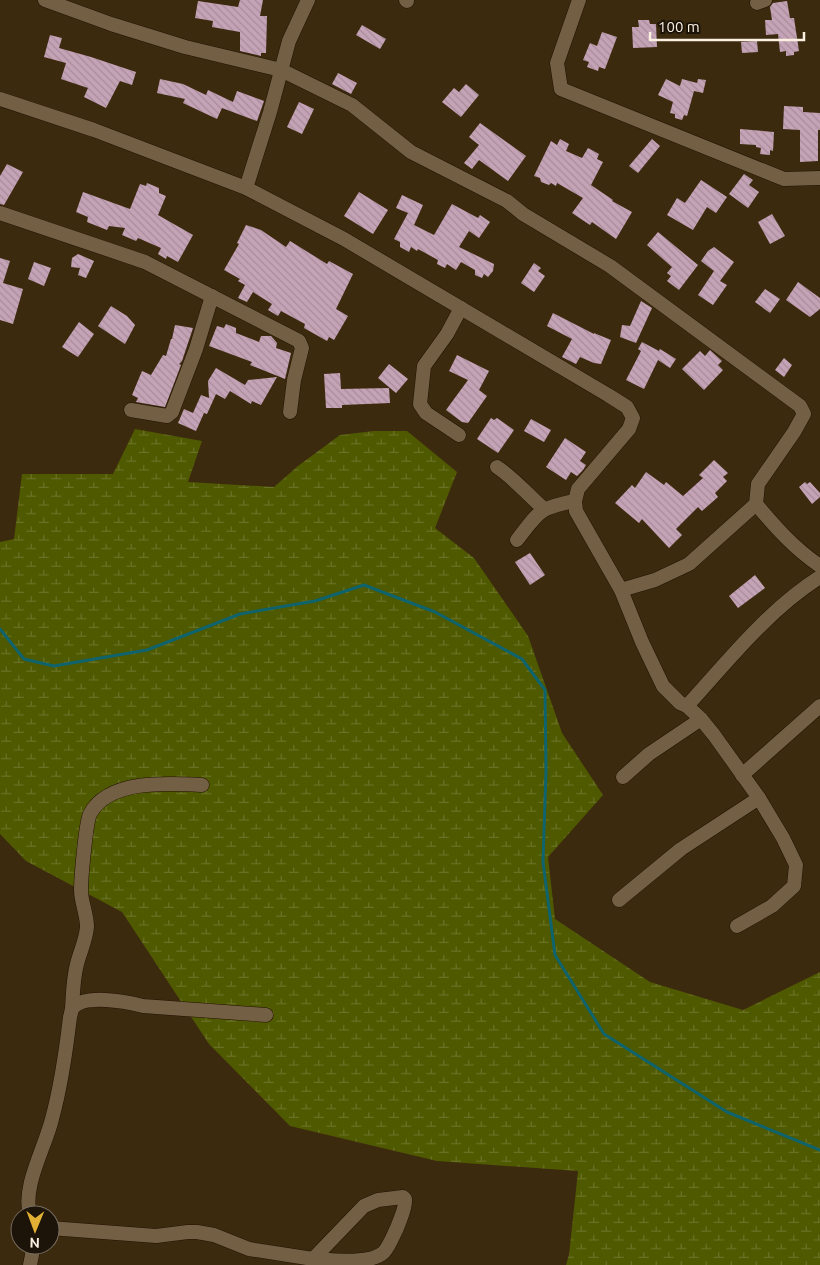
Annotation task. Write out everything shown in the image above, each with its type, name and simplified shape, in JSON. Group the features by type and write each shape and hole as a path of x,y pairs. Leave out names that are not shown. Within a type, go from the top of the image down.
{"street":[{"path":"45,0 111,24 185,47 281,70 352,105 411,152 507,200 523,214 610,266 800,406 804,414 794,432 758,484 756,504 689,564 655,580 621,590"},
{"path":"246,188 289,41 308,0"},
{"path":"579,0 556,63 560,89 784,179 820,178"},
{"path":"0,99 94,130 246,188 344,239 627,408 633,418 629,430 578,490 575,501 576,511 621,590 642,642 663,686 680,703 687,706 701,719 759,798 783,838 796,865 794,886 772,906 737,926"},
{"path":"0,213 144,262 299,341 302,348 294,380 290,412"},
{"path":"131,410 161,416 168,416 172,412 196,348 212,296"},
{"path":"459,435 426,413 420,404 424,366 461,308"},
{"path":"497,468 511,477 524,492 544,509"},
{"path":"518,540 535,516 544,509 557,504 575,501"},
{"path":"756,504 778,531 802,554 820,566"},
{"path":"687,706 745,641 799,590 820,577"},
{"path":"742,775 820,706"},
{"path":"623,777 649,754 701,719"},
{"path":"28,1205 29,1194 53,1117 64,1069 72,1009 73,985 87,928 86,911 81,893 81,878 89,815 98,803 116,792 142,785 169,783 202,785"},
{"path":"619,900 681,849 759,798"},
{"path":"72,1009 85,1002 102,1000 143,1006 266,1014"},
{"path":"60,1229 156,1236 198,1232 248,1249 314,1262 363,1261 376,1257 383,1252 391,1241 406,1205 405,1198 378,1200 364,1206 314,1262"}],"green space":[{"path":"135,429 202,441 188,482 274,487 298,466 340,435 374,431 407,431 457,472 435,528 474,558 528,636 562,733 603,795 548,857 555,919 650,982 743,1010 820,972 820,1265 566,1265 569,1255 578,1171 437,1161 290,1126 209,1044 122,912 26,861 0,834 0,542 14,539 22,474 113,474"}],"building":[{"path":"240,0 263,0 260,16 267,16 266,53 261,53 261,56 240,51 240,32 212,27 213,21 195,18 198,1 238,7"},
{"path":"787,1 790,18 794,18 799,51 794,52 794,55 786,56 786,51 780,52 778,34 766,35 765,20 772,20 770,7 773,3"},
{"path":"638,20 649,20 650,24 656,24 657,47 633,48 632,27 639,27"},
{"path":"362,25 386,39 380,49 356,35"},
{"path":"602,32 617,37 605,69 599,67 598,71 587,67 589,62 583,60 590,43 597,46"},
{"path":"50,35 62,38 59,48 136,72 132,85 120,81 106,108 84,97 88,88 61,79 66,63 44,57"},
{"path":"757,41 758,52 742,53 741,42"},
{"path":"338,73 357,83 351,94 332,84"},
{"path":"160,79 183,84 206,95 208,90 233,102 237,91 264,101 257,121 222,108 217,119 183,103 185,99 157,93"},
{"path":"666,79 680,86 682,79 697,83 698,79 706,80 703,93 694,91 687,116 684,115 682,120 675,118 675,114 670,113 673,102 658,95"},
{"path":"466,84 479,95 461,117 442,102 454,88 459,92"},
{"path":"299,102 314,109 302,134 287,127"},
{"path":"784,106 803,107 803,112 820,113 818,161 800,162 800,130 783,129"},
{"path":"480,123 526,156 508,181 479,160 472,169 464,163 479,145 469,137"},
{"path":"740,129 774,132 773,151 770,150 770,155 760,154 761,148 756,147 756,145 740,144"},
{"path":"560,139 569,144 566,151 582,158 588,148 599,154 597,159 603,162 591,185 612,201 632,212 616,239 592,222 590,225 572,213 583,198 557,183 556,186 551,183 549,185 541,182 540,178 534,176 551,141 557,145"},
{"path":"652,139 660,146 638,173 629,166"},
{"path":"7,164 23,172 4,205 0,204 0,176"},
{"path":"744,174 753,180 749,185 759,192 748,208 729,194"},
{"path":"701,180 727,197 716,213 707,207 693,230 667,215 677,198 685,203"},
{"path":"147,183 159,188 159,193 166,196 158,215 193,235 178,262 167,256 166,259 158,254 161,248 138,238 136,241 122,235 125,228 109,226 107,230 87,222 88,217 76,212 83,192 130,209 140,184 146,186"},
{"path":"359,192 388,210 373,234 344,216"},
{"path":"402,195 423,205 414,225 434,235 452,204 478,218 480,215 490,222 479,238 469,231 459,247 494,264 493,271 488,277 484,274 482,278 475,275 475,270 461,262 456,270 447,264 445,268 437,264 438,260 418,249 417,251 411,247 409,252 400,247 400,242 394,239 408,213 396,208"},
{"path":"772,214 785,236 770,244 758,222"},
{"path":"246,225 261,230 286,247 290,241 327,264 329,261 353,274 336,309 348,316 334,340 329,337 327,341 304,328 305,324 281,311 278,316 268,310 272,304 253,292 247,302 238,298 245,285 238,281 240,279 224,270 239,244 237,243"},
{"path":"658,232 698,265 679,290 667,281 671,276 667,273 672,267 647,245"},
{"path":"714,247 734,262 720,281 727,285 713,305 698,295 714,271 701,261 708,251"},
{"path":"78,254 94,261 86,278 78,275 80,268 71,267 72,258"},
{"path":"0,258 10,261 3,283 23,289 13,324 0,320"},
{"path":"34,262 51,268 44,286 28,279"},
{"path":"534,263 541,268 538,271 545,276 534,292 521,283"},
{"path":"798,282 820,298 820,309 810,317 786,300"},
{"path":"765,289 780,299 770,313 755,302"},
{"path":"641,301 652,308 636,343 620,337 622,325 630,326"},
{"path":"111,306 127,316 135,325 125,344 98,326"},
{"path":"553,313 594,334 611,340 601,364 580,357 576,364 562,357 572,339 547,326"},
{"path":"79,322 94,334 78,357 62,347"},
{"path":"226,324 236,328 236,333 259,342 261,336 271,336 277,343 276,348 291,353 285,379 250,365 252,362 209,346 217,326 224,328"},
{"path":"175,325 193,328 165,407 136,402 138,398 132,395 142,371 151,375 163,355 166,356"},
{"path":"642,342 659,351 660,349 676,359 670,368 658,360 644,389 626,380 641,351 638,349"},
{"path":"710,350 722,361 718,365 723,370 704,390 682,369 700,351 705,356"},
{"path":"457,355 489,371 479,390 487,396 468,423 462,422 446,410 468,380 449,371"},
{"path":"784,358 792,365 784,377 775,370"},
{"path":"389,364 408,379 396,393 378,378"},
{"path":"216,368 245,385 248,380 277,377 261,405 252,401 251,404 230,391 225,399 216,394 207,414 204,413 196,431 178,423 184,409 193,413 201,395 209,398 208,381"},
{"path":"340,373 341,389 389,388 390,403 342,405 342,408 326,408 324,374"},
{"path":"491,418 494,420 497,418 514,430 498,453 477,439"},
{"path":"531,419 551,430 544,442 524,431"},
{"path":"565,438 586,452 580,461 586,465 583,470 577,476 571,472 566,480 546,467"},
{"path":"714,460 728,473 723,477 727,481 715,493 718,497 702,511 698,507 676,529 682,535 669,548 642,519 639,523 615,503 632,485 635,488 646,472 664,485 666,482 683,496 703,478 699,475"},
{"path":"805,482 807,484 810,482 820,493 820,497 812,504 799,487"},
{"path":"530,553 545,575 530,585 515,562"},
{"path":"755,575 765,588 738,608 729,596"}],"waterway":[{"path":"0,629 24,659 54,666 147,650 240,614 315,601 364,585 435,612 522,659 545,690 546,771 543,862 555,955 604,1034 727,1112 820,1150"}]}
